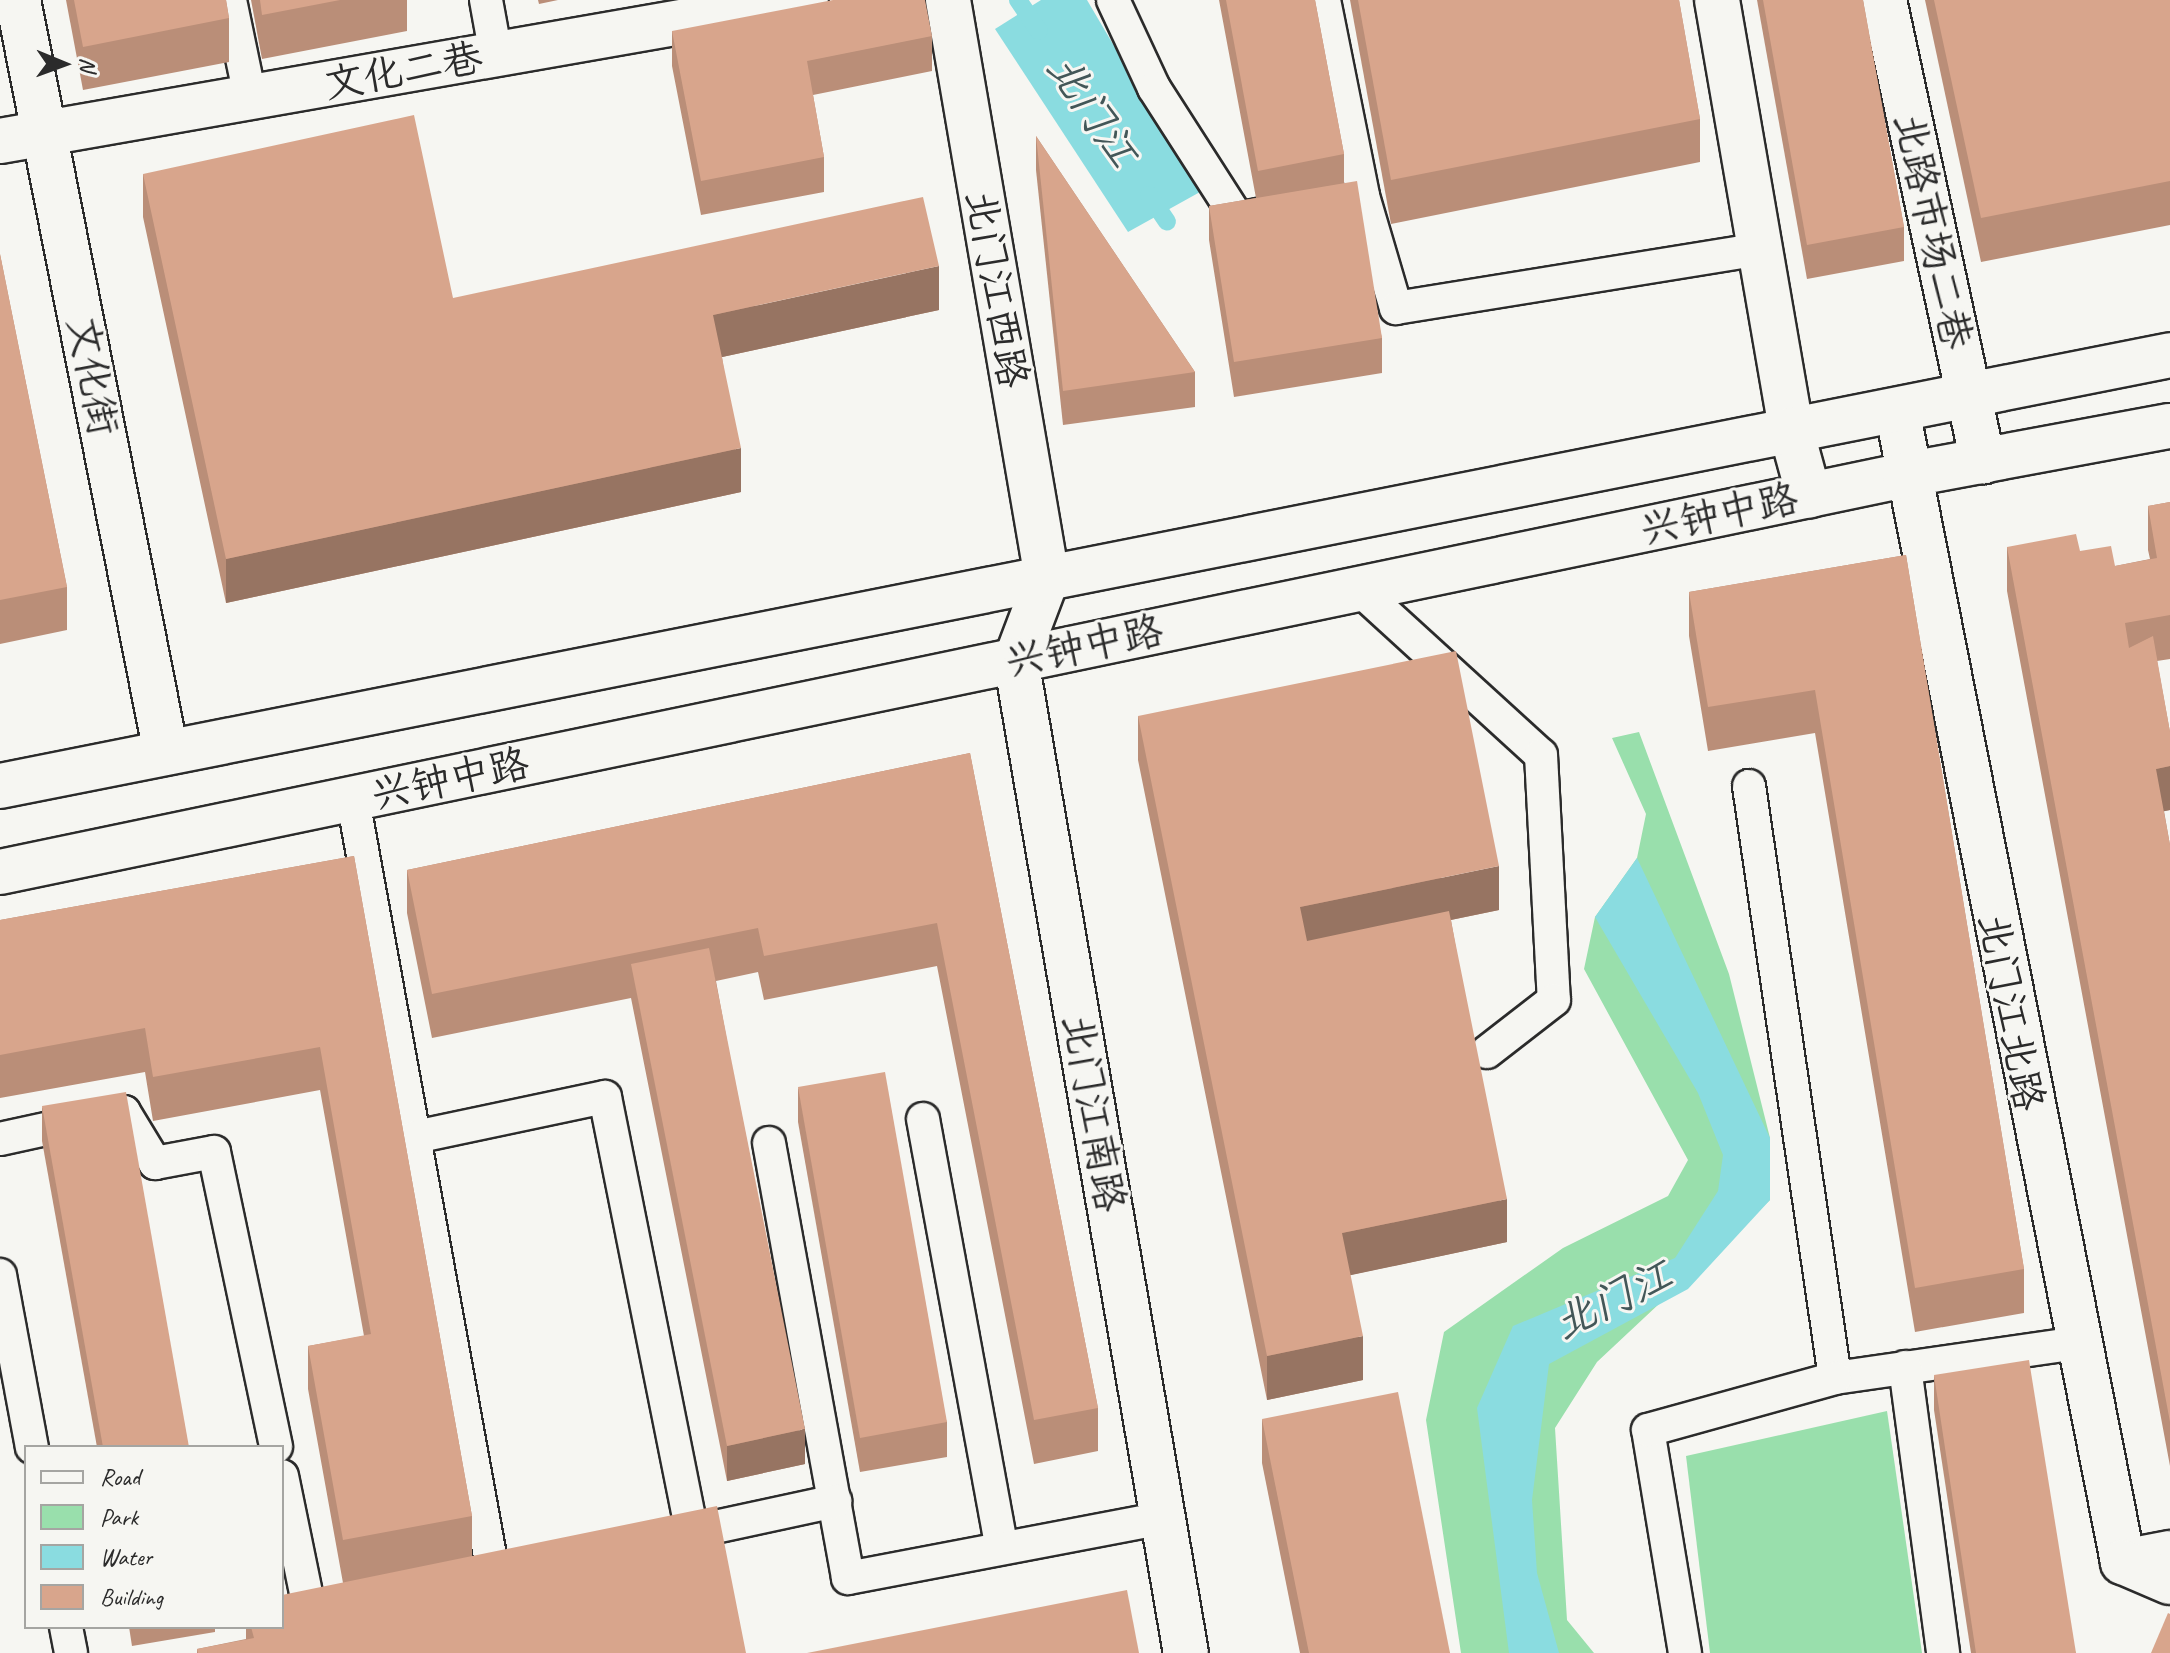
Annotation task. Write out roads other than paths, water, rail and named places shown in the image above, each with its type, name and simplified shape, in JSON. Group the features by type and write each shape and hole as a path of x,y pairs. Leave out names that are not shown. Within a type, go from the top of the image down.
{"street":[{"name":"文化街","path":"18,0 166,753"},
{"name":"文化二巷","path":"0,141 496,55 707,9 806,0"},
{"name":"北门江西路","path":"948,0 1047,578"},
{"path":"1717,0 1791,430 1809,496"},
{"name":"北路市场二巷","path":"1884,0 1983,461"},
{"name":"兴钟中路","path":"0,786 2170,355"},
{"name":"北门江北路","path":"1897,410 1905,475 2123,1562"},
{"name":"兴钟中路","path":"0,872 1905,475 2170,426"},
{"path":"1016,660 1047,578"},
{"name":"北门江南路","path":"1016,660 1186,1653"},
{"path":"2123,1562 2170,1553"},
{"path":"2123,1562 2170,1582"}],"lane":[{"path":"230,0 250,97"},
{"path":"486,0 496,55"},
{"path":"1113,0 1154,88 1238,219 1363,196"},
{"path":"1324,0 1363,196 1396,308 1760,249"},
{"path":"1359,589 1541,755 1554,1000 1487,1052"},
{"path":"1749,786 1835,1378"},
{"path":"353,800 493,1573"},
{"path":"415,1137 605,1097 692,1532"},
{"path":"0,1139 124,1112 155,1163 214,1152 276,1445"},
{"path":"923,1119 1002,1548"},
{"path":"769,1143 848,1578 1164,1518"},
{"path":"0,1275 32,1445"},
{"path":"1685,1653 1648,1430 1835,1378 2077,1343"},
{"path":"1905,1367 1943,1653"},
{"path":"284,1486 310,1612 356,1602"},
{"path":"646,1541 835,1501"},
{"path":"66,1629 71,1653"}],"water":[{"path":"1041,0 1087,0 1200,192 1128,232 995,29"},
{"path":"1637,858 1770,1138 1770,1200 1688,1289 1549,1364 1532,1500 1537,1573 1559,1653 1509,1653 1477,1408 1513,1326 1675,1258 1718,1191 1723,1155 1698,1093 1595,917"}],"waterway":[{"name":"北门江","path":"1018,0 1039,31"},
{"name":"北门江","path":"1149,195 1167,222"}]}
